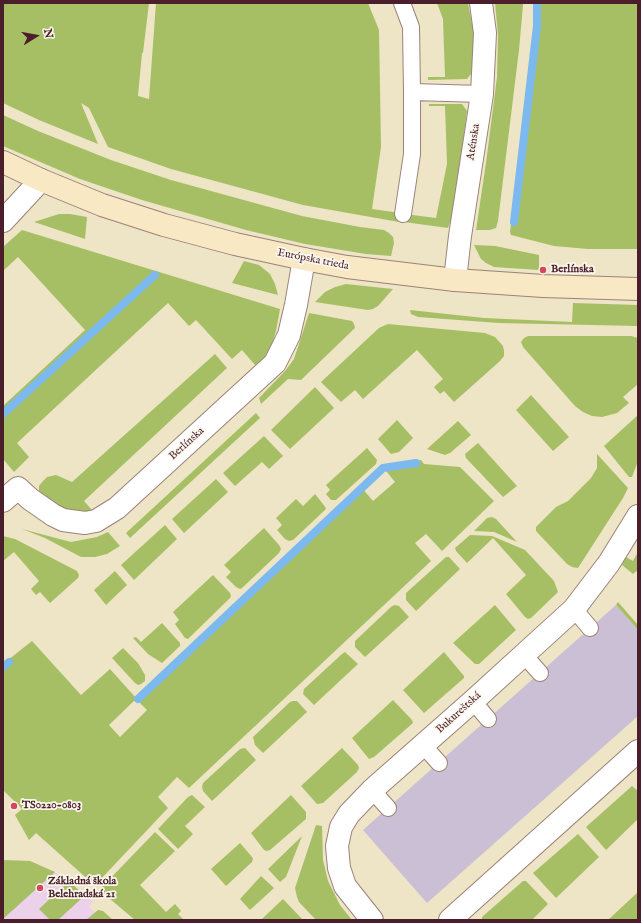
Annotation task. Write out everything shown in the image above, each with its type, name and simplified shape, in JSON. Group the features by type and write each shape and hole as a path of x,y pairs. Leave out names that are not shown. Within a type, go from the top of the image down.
{"street":[{"name":"Aténska","path":"455,280 460,236 482,94 485,33 481,3"},
{"name":"Európska trieda","path":"3,162 41,180 102,205 164,225 235,244 304,259 347,267 455,280 544,286 638,289"},
{"path":"3,221 41,180"},
{"name":"Berlínska","path":"10,495 30,499 63,520 85,523 96,521 117,508 275,363 289,335 296,306 304,259"},
{"name":"Bukureštská","path":"372,920 345,886 339,868 337,846 341,827 349,814 372,790 574,609 609,563 638,516"},
{"path":"450,920 638,751"}],"lane":[{"path":"402,3 411,27 412,92 412,154 403,214"},
{"path":"412,92 482,94"},
{"path":"574,609 590,628"},
{"path":"524,655 540,673"},
{"path":"473,701 488,719"},
{"path":"423,745 439,763"},
{"path":"372,790 388,808"}],"shaded area":[{"path":"616,605 638,630 638,716 427,903 363,830"},
{"name":"Základná škola Belehradská 21","path":"3,860 30,861 55,872 70,882 93,902 89,907 103,920 3,920"}],"green space":[{"path":"3,3 149,3 138,96 149,99 156,3 368,3 379,30 381,147 372,209 400,213 399,222 303,205 171,169 108,147 89,108 81,103 98,144 39,120 3,103"},
{"path":"437,3 468,3 473,29 474,51 471,74 467,79 428,80 428,77 445,77 443,19"},
{"path":"495,3 523,3 523,5 519,50 498,221 496,228 490,230 476,230 497,77 498,35"},
{"path":"536,3 638,3 638,249 588,249 554,246 511,235 510,232 532,53"},
{"path":"429,104 462,104 467,111 454,211 448,228 404,222 405,214 436,218 447,164 445,106 429,106"},
{"path":"3,115 38,131 111,160 171,180 302,216 384,230 393,237 394,243 391,256 366,254 305,244 246,230 142,200 80,179 3,146"},
{"path":"59,214 87,217 85,239 34,222"},
{"path":"22,230 280,309 272,345 264,358 255,365 242,350 232,359 196,320 189,326 168,303 17,443 29,457 14,472 3,459 3,406 85,330 18,257 3,271 3,247"},
{"path":"474,245 495,246 539,255 539,270 494,267 481,259"},
{"path":"244,261 259,265 270,274 278,295 232,283"},
{"path":"346,284 393,289 378,306 368,310 315,302 325,292"},
{"path":"573,303 638,305 638,326 499,323 418,317 411,314 410,310 484,318 572,322"},
{"path":"309,313 352,321 355,328 301,380 288,379 261,404 259,398 285,371 294,359"},
{"path":"388,324 485,333 495,337 503,346 504,356 454,402 444,391 440,394 434,387 443,379 417,350 363,399 355,390 341,402 321,382 379,328"},
{"path":"528,336 631,336 638,338 638,384 623,397 629,403 617,413 602,417 592,416 583,412 575,406 523,347 521,342"},
{"path":"215,354 227,368 84,501 92,510 77,513 66,512 39,493 39,486 47,477 56,475 72,482"},
{"path":"315,387 334,408 290,449 271,430"},
{"path":"531,395 569,437 553,451 516,410"},
{"path":"256,413 260,418 130,538 126,533"},
{"path":"638,415 638,461 632,477 629,477 604,446"},
{"path":"397,420 413,438 399,452 391,454 378,439"},
{"path":"458,421 471,435 450,453 445,455 427,449"},
{"path":"264,436 283,456 269,469 262,462 235,486 223,473"},
{"path":"478,443 517,486 503,497 466,458 465,454"},
{"path":"367,448 377,460 376,464 336,500 331,500 326,494 330,490 326,485"},
{"path":"597,454 628,488 578,568 572,567 567,564 536,531 536,527 556,507 568,501 591,478 597,468"},
{"path":"421,460 424,464 460,467 494,501 442,551 426,534 415,543 431,561 189,788 177,777 158,797 168,808 99,881 92,883 36,833 29,840 15,815 22,809 3,790 3,664 32,641 81,695 110,669 136,698 251,588 361,487 373,501 395,482 383,467","holes":["136,699 147,710 120,737 109,725"]},
{"path":"216,479 228,492 184,533 172,519"},
{"path":"315,494 326,508 325,510 293,540 289,541 285,539 277,530 282,525 276,518 296,499 303,506"},
{"path":"492,517 496,519 517,542 494,532 474,531 487,518"},
{"path":"165,525 177,539 134,580 121,565"},
{"path":"264,528 281,549 279,553 240,589 226,577 231,572 224,565"},
{"path":"22,529 71,542 97,537 108,532 120,546 107,554 95,557 81,557 45,538"},
{"path":"470,535 492,536 525,550 554,581 558,592 531,618 528,619 506,594 526,575 493,538 467,563 455,548"},
{"path":"3,536 15,539 77,571 79,575 78,578 50,603 40,592 36,595 31,589 39,581 14,552 3,561"},
{"path":"638,552 638,570 633,574 622,565 626,557 633,561"},
{"path":"446,557 449,557 460,569 416,611 406,600 406,593"},
{"path":"115,571 127,585 106,605 94,590"},
{"path":"213,575 231,596 188,639 185,638 175,624 179,620 173,612"},
{"path":"618,602 638,625 638,630 616,605"},
{"path":"495,605 516,630 479,664 475,664 453,643"},
{"path":"392,606 399,606 409,617 365,657 355,647 355,641"},
{"path":"162,623 180,643 180,646 162,663 148,654 133,638 136,637 141,642"},
{"path":"123,648 138,663 145,675 145,681 141,684 138,685 135,683 112,658"},
{"path":"345,652 358,664 314,705 303,694 304,689"},
{"path":"444,652 464,676 464,678 424,713 403,690"},
{"path":"393,700 412,720 413,723 374,757 369,759 352,738"},
{"path":"297,701 307,712 263,753 255,745 253,737 290,702"},
{"path":"245,748 256,760 212,801 203,791 203,783 240,749"},
{"path":"342,748 359,768 357,772 323,803 317,804 301,786"},
{"path":"632,786 638,791 638,819 606,850 586,827"},
{"path":"192,795 205,807 185,826 193,834 178,849 158,829 188,797"},
{"path":"291,795 306,812 306,819 270,850 264,850 251,833"},
{"path":"316,825 322,826 323,860 328,881 340,905 352,920 316,920 299,902 297,897 295,888"},
{"path":"155,832 175,851 140,885 166,912 175,904 181,911 178,914 184,920 135,920 101,890 103,886"},
{"path":"578,834 599,857 556,898 533,873"},
{"path":"302,836 286,877 280,882 268,869"},
{"path":"240,843 253,859 252,862 226,886 211,869"},
{"path":"3,860 30,861 55,872 3,919"},
{"path":"261,876 274,888 250,910 240,899"},
{"path":"523,881 526,881 548,904 532,920 482,920 482,917"},
{"path":"70,882 83,894 81,899 58,920 50,920 39,909"},
{"path":"637,893 638,920 608,920"},
{"path":"283,899 303,920 261,920 265,916"},
{"path":"98,910 103,911 113,920 86,920"}],"waterway":[{"path":"514,222 537,26 537,3"},
{"path":"3,414 155,275"},
{"path":"138,699 383,468 416,463"},
{"path":"3,667 9,662"}],"place":[{"name":"Berlínska","path":"543,270"},
{"name":"TS0220-0803","path":"14,806"},
{"name":"Základná škola Belehradská 21","path":"40,888"}]}
